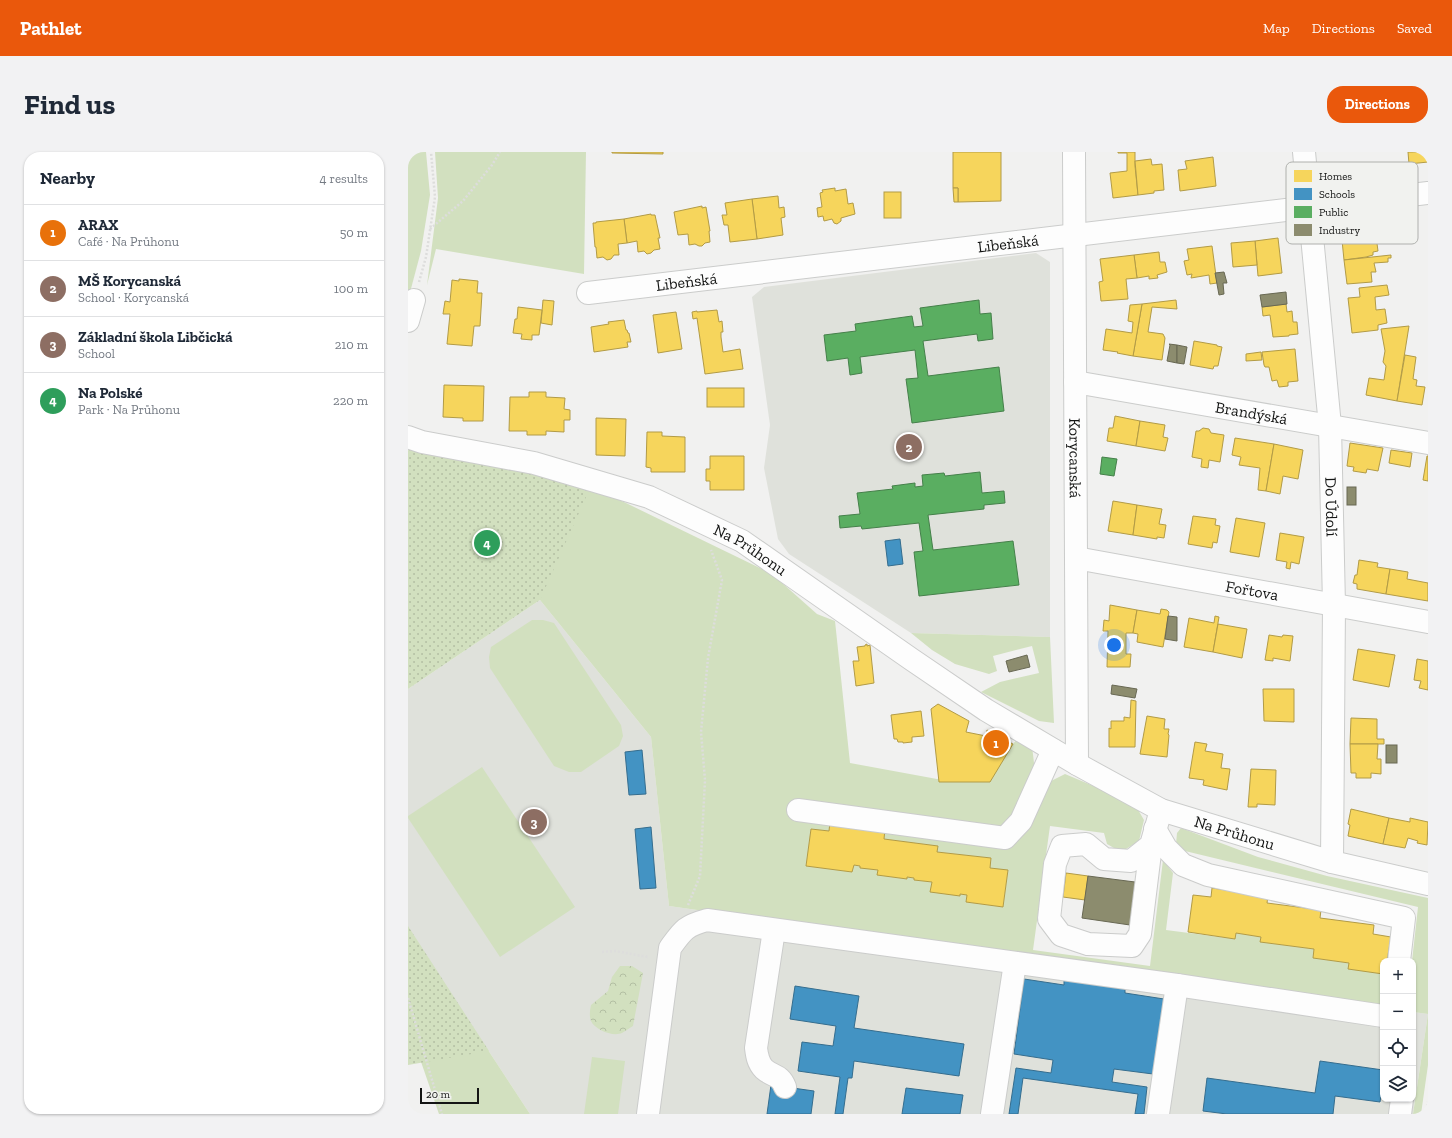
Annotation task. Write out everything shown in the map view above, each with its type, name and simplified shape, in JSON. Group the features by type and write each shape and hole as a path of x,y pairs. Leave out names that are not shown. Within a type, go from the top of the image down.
{"street":[{"name":"Korycanská","path":"1074,152 1077,764"},
{"name":"Do Údolí","path":"1304,152 1305,162"},
{"name":"Libeňská","path":"1418,194 1428,193"},
{"name":"Libeňská","path":"588,293 1286,210"},
{"name":"Do Údolí","path":"1313,244 1330,426 1334,605 1332,862"},
{"path":"408,321 414,300"},
{"name":"Brandýská","path":"1075,382 1428,443"},
{"name":"Na Průhonu","path":"408,437 422,442 534,463 649,497 742,541 980,706 1077,764 1156,828 1332,862 1428,884"},
{"name":"Fořtova","path":"1076,558 1428,622"},
{"path":"798,810 1005,838 1021,821 1053,750"},
{"path":"1156,828 1140,934 1132,946 1088,944 1061,935 1048,919 1055,864 1062,846 1086,844 1104,859 1131,861 1156,828"},
{"path":"1156,828 1166,848 1183,864 1208,875 1404,918 1399,958"},
{"path":"648,1114 670,948 680,933 692,924 707,920 1015,962 1380,1016"},
{"path":"774,930 756,1048 758,1059 764,1069 782,1080 785,1087"},
{"path":"992,1114 1015,962"},
{"path":"1158,1114 1177,985"},
{"path":"1400,1114 1402,1102"}],"path":[{"path":"414,300 426,257 434,197 431,152"},
{"path":"430,229 464,201 492,165 500,152"},
{"path":"692,924 687,909 700,876 705,780 701,732 708,658 722,580 701,521"},
{"path":"602,952 615,951 669,961"},
{"path":"408,998 442,1114"},
{"path":"1426,1114 1428,1102"}],"shaded area":[{"path":"1036,253 1050,262 1050,637 911,633 789,554 778,539 764,468 770,425 752,297 764,287"},
{"path":"540,600 651,737 669,906 1380,1007 1380,1102 1415,1102 1413,1114 530,1114 408,928 408,689"},
{"path":"1416,1012 1428,1014 1416,1094"}],"green space":[{"path":"408,152 426,152 430,195 421,251 408,300"},
{"path":"435,152 586,152 584,274 436,249 427,285 438,198"},
{"path":"408,450 591,486 772,574 817,614 835,621 850,763 937,779 991,769 1019,737 1032,746 1034,773 1051,781 1065,774 1134,803 1144,820 1139,841 1121,852 1107,844 1104,833 1050,826 1033,950 1150,966 1163,860 1173,873 1166,930 1235,939 1236,933 1261,937 1261,942 1314,949 1313,958 1349,963 1380,973 1380,1007 669,906 651,737 540,600","holes":["830,822 884,839 937,846 937,852 991,858 990,868 1008,871 1003,907 966,902 967,895 931,892 932,882 914,880 914,878 907,877 906,879 878,875 878,870 854,865 852,872 806,866 811,829 829,831"]},
{"path":"408,450 591,486 540,600 408,689"},
{"path":"532,620 543,620 554,623 621,725 623,736 619,746 581,772 569,772 554,766 490,668 489,657 491,647"},
{"path":"911,633 1050,637 1054,723 1039,721 981,692 1000,682 1039,673 1032,646 993,656 997,671 989,674 955,664 932,650"},
{"path":"482,767 575,907 500,957 408,818 408,816"},
{"path":"1181,828 1258,857 1327,876 1428,898 1428,1014 1416,1012 1416,958 1412,958 1418,907 1185,851 1176,844 1177,833"},
{"path":"408,926 489,1051 408,1065"},
{"path":"408,928 530,1114 439,1114 408,1024"},
{"path":"620,966 632,966 643,973 633,1026 622,1033 614,1034 605,1032 596,1027 590,1019 590,1011 591,1005 608,991 612,977"},
{"path":"1428,1014 1428,1065 1421,1114 1413,1114"},
{"path":"592,1057 625,1061 618,1114 584,1114"}],"building: Homes":[{"path":"663,152 663,154 612,153"},
{"path":"953,152 1001,152 1001,201 958,202 958,188 953,188"},
{"path":"1118,152 1135,152 1138,195 1113,198 1110,173 1127,171 1127,153"},
{"path":"1408,152 1428,152 1428,162 1409,162"},
{"path":"1213,157 1216,186 1180,191 1178,170 1187,169 1185,161"},
{"path":"1151,159 1152,165 1162,164 1164,190 1138,195 1135,161"},
{"path":"835,188 835,191 846,189 848,204 853,203 855,214 841,218 841,221 837,224 834,223 832,219 824,221 823,216 818,217 817,208 822,207 820,193 823,192 822,190"},
{"path":"953,188 958,188 958,202 954,202"},
{"path":"884,192 901,192 901,218 884,218"},
{"path":"778,196 779,208 784,207 785,217 781,218 783,235 757,239 752,199"},
{"path":"752,199 757,239 730,242 728,225 724,225 722,215 727,215 725,203"},
{"path":"702,206 702,208 706,207 710,231 710,242 705,243 702,246 695,244 689,245 688,234 678,235 674,212"},
{"path":"651,214 655,215 660,238 658,238 660,249 654,250 647,254 644,251 638,252 637,241 627,243 624,219"},
{"path":"624,219 627,243 618,244 619,255 614,255 611,259 607,260 603,257 597,258 593,223"},
{"path":"1278,238 1282,273 1258,276 1255,241"},
{"path":"1255,241 1257,265 1233,267 1231,243"},
{"path":"1342,244 1377,244 1378,251 1373,252 1373,255 1344,260"},
{"path":"1212,246 1217,283 1210,284 1209,275 1191,278 1192,274 1187,275 1184,261 1189,260 1187,249"},
{"path":"1159,252 1160,262 1165,262 1167,272 1157,275 1158,278 1149,279 1149,276 1137,278 1134,255"},
{"path":"1134,255 1137,278 1126,279 1128,299 1101,301 1099,282 1103,281 1100,259"},
{"path":"1391,255 1391,258 1388,258 1388,262 1374,263 1376,272 1371,272 1372,282 1347,284 1344,260"},
{"path":"459,279 478,281 477,293 482,293 480,326 474,326 472,346 447,344 450,314 443,314 445,301 450,302 452,280 459,281"},
{"path":"1387,285 1389,295 1375,297 1376,310 1385,309 1387,323 1378,325 1378,330 1352,333 1348,298 1360,297 1359,288"},
{"path":"543,300 554,301 552,325 541,323"},
{"path":"1176,300 1177,309 1152,307 1148,332 1163,334 1165,338 1162,360 1133,356 1142,304"},
{"path":"1142,304 1133,356 1103,350 1106,329 1132,333 1133,322 1128,321 1130,305"},
{"path":"1286,304 1287,312 1292,311 1293,322 1297,322 1298,334 1273,337 1270,315 1263,316 1262,307"},
{"path":"518,307 542,310 539,335 532,335 532,340 521,339 522,334 513,333 515,319 517,319"},
{"path":"717,310 719,322 722,321 723,332 721,332 721,337 723,352 740,349 743,369 705,374 697,318 693,319 692,312"},
{"path":"676,312 682,349 658,353 653,315"},
{"path":"624,320 631,342 627,342 628,347 594,352 591,327 609,324 608,322"},
{"path":"1409,326 1397,401 1366,395 1369,378 1384,380 1386,366 1383,362 1385,351 1381,329"},
{"path":"1194,341 1222,347 1218,366 1214,366 1213,369 1190,365"},
{"path":"1295,349 1298,381 1288,382 1288,386 1279,387 1277,380 1272,381 1269,367 1265,367 1264,365 1262,352"},
{"path":"1261,352 1262,360 1246,361 1246,354"},
{"path":"1405,355 1416,357 1413,379 1417,380 1416,386 1425,387 1422,405 1397,401"},
{"path":"444,385 484,386 483,421 463,421 463,418 443,417"},
{"path":"707,388 744,388 744,407 707,407"},
{"path":"529,392 546,392 546,397 565,398 564,409 570,410 570,420 564,420 564,432 546,431 546,435 527,435 527,431 509,431 510,397 529,397"},
{"path":"1115,416 1140,421 1136,446 1107,441 1109,428 1113,428"},
{"path":"596,418 626,419 625,456 596,455"},
{"path":"1140,421 1165,425 1163,437 1168,438 1165,451 1136,446"},
{"path":"1203,428 1209,429 1211,433 1224,435 1220,462 1209,460 1208,468 1201,467 1202,459 1192,457 1196,431"},
{"path":"647,432 662,432 662,436 685,437 685,472 651,472 651,468 646,467"},
{"path":"1235,438 1274,444 1266,491 1258,490 1260,468 1239,465 1241,457 1232,455"},
{"path":"1350,443 1383,448 1378,471 1367,469 1366,473 1353,471 1354,467 1347,466"},
{"path":"1274,444 1303,450 1298,479 1283,476 1280,494 1266,491"},
{"path":"1391,450 1412,453 1410,467 1389,463"},
{"path":"710,456 744,456 744,490 710,490 710,481 706,481 706,469 710,469"},
{"path":"1428,456 1428,481 1423,480"},
{"path":"1113,501 1137,505 1133,535 1108,531"},
{"path":"1137,505 1162,509 1159,524 1166,525 1164,538 1157,537 1157,539 1133,535"},
{"path":"1193,516 1216,519 1215,525 1220,526 1217,543 1213,542 1212,548 1188,544"},
{"path":"1236,518 1265,523 1259,557 1230,552"},
{"path":"1280,533 1304,537 1299,564 1291,562 1290,569 1286,568 1287,562 1276,560"},
{"path":"1359,560 1378,563 1377,567 1390,569 1386,594 1357,589 1357,584 1353,583 1355,575 1357,575"},
{"path":"1390,569 1408,572 1407,579 1428,583 1428,601 1386,594"},
{"path":"1110,605 1137,610 1133,633 1126,633 1126,654 1131,654 1130,667 1107,667 1108,631 1103,631 1104,620 1109,621"},
{"path":"1161,609 1169,612 1163,647 1137,642 1138,634 1133,633 1137,610 1160,614"},
{"path":"1215,616 1219,617 1213,652 1184,647 1189,618 1214,623"},
{"path":"1218,624 1247,629 1242,658 1213,652"},
{"path":"1269,635 1282,637 1283,635 1293,636 1290,661 1273,658 1273,661 1265,660"},
{"path":"867,644 867,646 870,645 874,683 856,686 853,661 859,661 857,647 865,646"},
{"path":"1358,649 1395,655 1389,687 1353,680"},
{"path":"1417,659 1428,661 1428,690 1419,688 1421,681 1414,680"},
{"path":"1263,689 1294,689 1294,722 1264,721"},
{"path":"1131,700 1136,701 1135,747 1109,747 1109,728 1111,729 1111,721 1124,721 1124,717 1130,718"},
{"path":"938,704 969,721 966,732 986,736 987,730 1013,744 990,782 939,782 931,709"},
{"path":"921,711 924,736 912,737 912,742 903,743 898,742 897,739 894,739 891,715"},
{"path":"1147,716 1165,719 1164,729 1169,729 1167,757 1140,754"},
{"path":"1351,718 1377,719 1377,739 1384,739 1384,744 1350,744"},
{"path":"1195,742 1207,744 1205,751 1223,754 1221,768 1230,769 1227,790 1203,785 1204,780 1189,778"},
{"path":"1350,744 1378,744 1377,759 1381,759 1381,774 1371,773 1371,778 1356,778 1356,773 1351,773"},
{"path":"1251,769 1276,770 1275,805 1257,804 1257,807 1248,807"},
{"path":"1351,809 1389,818 1383,844 1348,836 1350,825 1348,824"},
{"path":"1389,818 1410,822 1410,818 1428,822 1427,845 1417,843 1418,841 1408,838 1405,848 1383,844"},
{"path":"830,822 885,829 884,839 938,846 937,852 991,858 990,868 1008,870 1003,907 966,902 967,895 960,894 960,896 930,892 932,882 914,880 914,878 907,877 907,879 877,875 878,870 860,868 860,866 854,865 852,872 806,866 811,829 829,831"},
{"path":"1066,873 1088,876 1085,900 1063,897"},
{"path":"1212,888 1268,896 1267,903 1321,910 1320,918 1374,925 1373,934 1391,937 1388,958 1380,958 1380,974 1348,969 1349,963 1313,958 1314,949 1260,942 1261,937 1236,933 1235,939 1188,932 1193,895 1211,897"}],"building: Schools":[{"path":"900,539 903,564 888,566 885,541"},
{"path":"642,750 646,794 629,795 625,752"},
{"path":"651,827 656,888 640,889 635,829"},
{"path":"1024,979 1064,985 1064,980 1125,989 1125,993 1164,999 1153,1074 1114,1069 1112,1082 1147,1087 1144,1114 1135,1114 1138,1094 1023,1078 1018,1114 1009,1114 1016,1068 1051,1073 1053,1060 1014,1054"},
{"path":"795,986 859,996 854,1028 964,1044 959,1076 854,1061 852,1078 848,1078 843,1114 835,1114 840,1077 798,1071 802,1042 833,1046 836,1026 790,1019"},
{"path":"1320,1061 1380,1070 1380,1102 1335,1096 1333,1114 1227,1114 1203,1111 1207,1078 1315,1093"},
{"path":"771,1085 814,1091 811,1114 767,1114"},
{"path":"906,1088 963,1095 960,1114 902,1114"}],"building: Public":[{"path":"979,300 980,314 991,313 993,339 978,341 977,334 923,341 928,376 999,367 1004,411 912,423 906,379 918,378 915,350 860,357 862,373 850,375 848,358 827,361 824,335 856,331 855,324 912,316 914,327 923,326 920,308"},
{"path":"1102,457 1117,459 1114,476 1100,474"},
{"path":"980,472 982,493 1004,491 1005,503 984,505 984,509 928,515 933,550 1013,541 1019,585 919,596 914,552 923,551 919,523 862,529 861,526 840,528 839,516 860,514 857,493 893,489 892,486 915,483 915,487 923,486 922,475 944,473 945,476"}],"building: Industry":[{"path":"1224,272 1227,283 1223,283 1224,294 1219,295 1215,273"},
{"path":"1286,292 1287,304 1262,307 1260,295"},
{"path":"1169,344 1177,345 1177,363 1167,361"},
{"path":"1177,345 1187,347 1184,364 1177,363"},
{"path":"1347,487 1356,487 1356,505 1347,505"},
{"path":"1168,616 1177,617 1177,641 1165,639"},
{"path":"1027,655 1030,667 1009,672 1006,661"},
{"path":"1112,685 1137,689 1135,698 1111,694"},
{"path":"1386,745 1397,745 1397,763 1386,763"},
{"path":"1088,876 1135,882 1130,925 1082,918"}],"place":[{"name":"MŠ Korycanská","path":"909,447"},
{"name":"Na Polské","path":"487,543"},
{"name":"ARAX","path":"996,743"},
{"name":"Základní škola Libčická","path":"534,822"}]}
